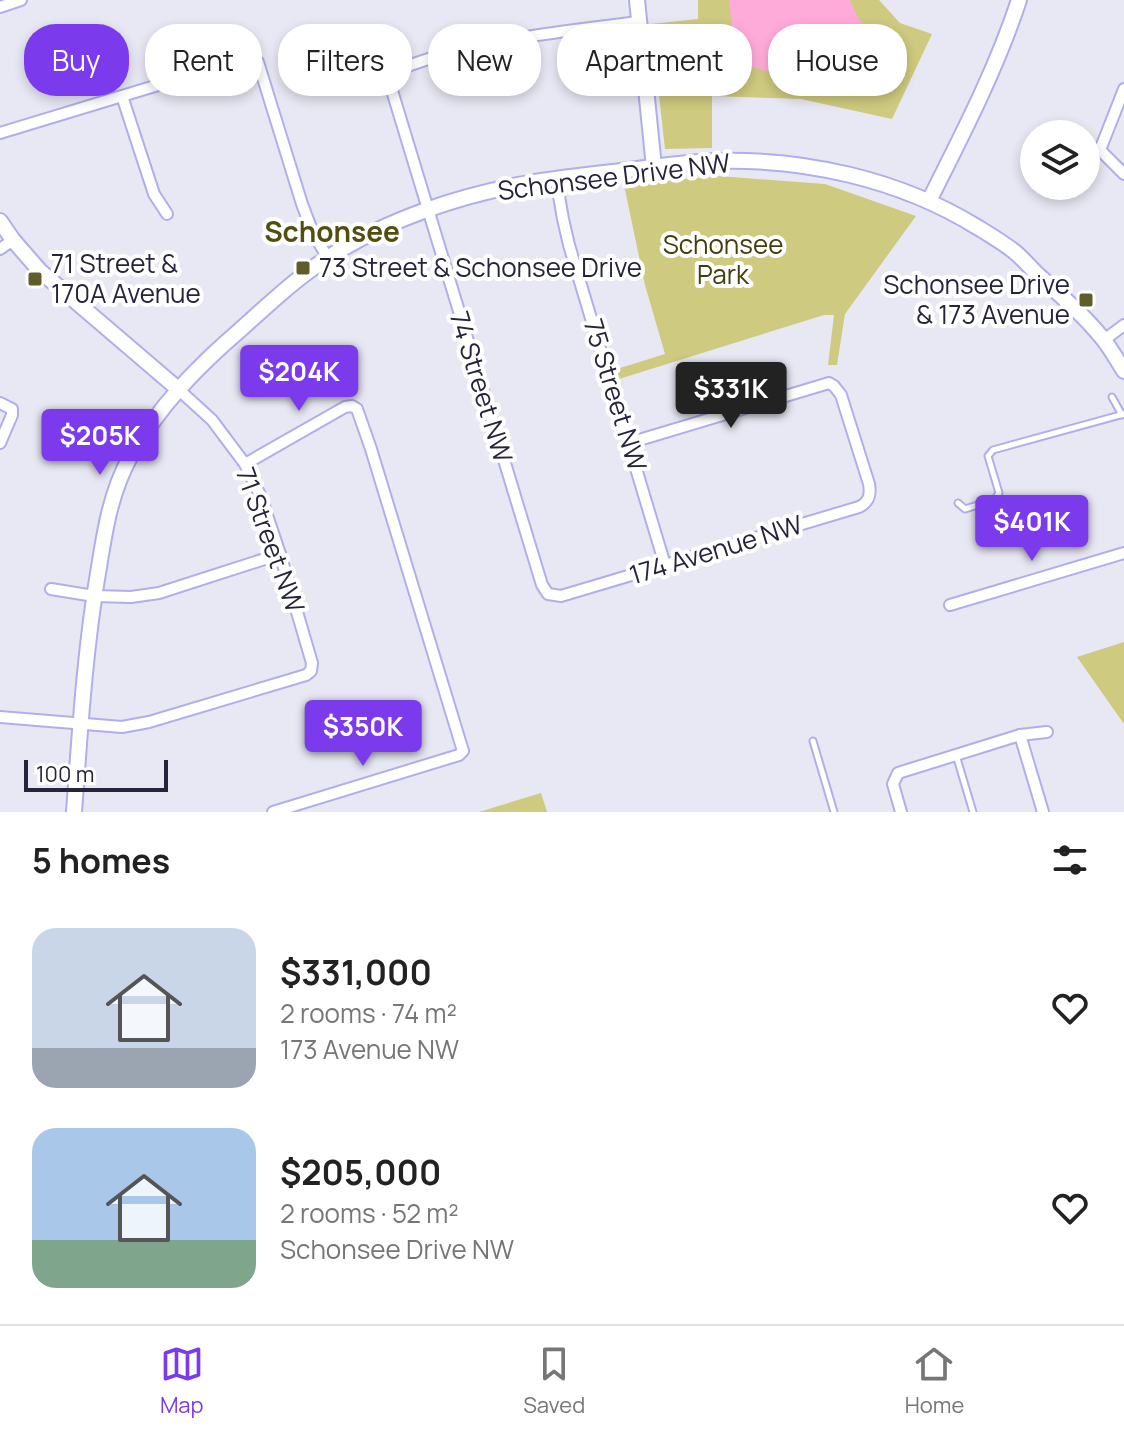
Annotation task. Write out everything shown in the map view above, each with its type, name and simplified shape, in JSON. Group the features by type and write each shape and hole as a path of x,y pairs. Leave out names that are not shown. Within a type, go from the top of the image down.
{"street":[{"path":"0,7 21,0"},
{"path":"637,0 654,167"},
{"path":"929,201 986,85 1019,0"},
{"path":"541,36 638,22"},
{"path":"129,94 234,62 249,59 258,62 302,204 313,233 328,258"},
{"name":"74 Street NW","path":"428,60 394,73 391,90 542,585 548,594 555,596"},
{"path":"1124,89 1100,150 1124,174"},
{"path":"0,133 122,96 154,194 167,214"},
{"name":"Schonsee Drive NW","path":"74,812 94,596 105,526 123,470 178,389 276,298 328,258 368,236 427,211 490,191 556,179 713,161 795,165 860,178 929,201 959,216 1015,252 1104,340 1124,371"},
{"name":"75 Street NW","path":"556,179 569,245 665,565"},
{"name":"71 Street NW","path":"0,221 27,258 54,284 212,420 245,464 261,497 312,663 311,671 306,675 149,722 122,727 81,725"},
{"path":"0,249 13,240"},
{"path":"1104,340 1124,325"},
{"name":"174 Avenue NW","path":"555,596 859,507 870,495 841,395 834,386 823,383 629,443"},
{"path":"0,403 12,409 12,415 0,443"},
{"path":"245,464 345,407 357,409 463,751 459,755 273,812"},
{"path":"950,605 1124,553"},
{"path":"51,589 94,596 131,597 159,593 280,554"},
{"path":"0,717 81,725"},
{"path":"901,812 893,784 894,778 902,770 1020,735 1047,732"},
{"path":"1020,735 1043,812"}],"lane":[{"path":"958,503 965,509 994,500 999,493 988,456 993,450 1123,415 1112,397"},
{"path":"813,741 834,812"},
{"path":"956,755 973,812"}],"green space":[{"path":"698,0 879,0 903,24 768,24 768,96 903,96 892,119 801,99 712,96 752,96 752,24 651,24 698,19"},
{"path":"907,25 932,34 907,87"},
{"path":"659,96 712,96 712,148 665,149"},
{"name":"Schonsee Park","path":"718,176 825,184 916,216 845,314 837,365 828,365 834,315 824,315 619,379 617,369 665,354 645,285 624,185"},
{"path":"1124,642 1124,724 1077,657"},
{"path":"541,793 547,812 479,812"}],"shaded area":[{"path":"729,0 850,0 863,24 768,24 768,71 752,67 752,24 732,24"}],"place":[{"name":"73 Street & Schonsee Drive","path":"303,268"},
{"name":"71 Street & 170A Avenue","path":"35,279"},
{"name":"Schonsee Drive & 173 Avenue","path":"1086,300"}],"district":[{"name":"Schonsee","path":"332,232"}]}
